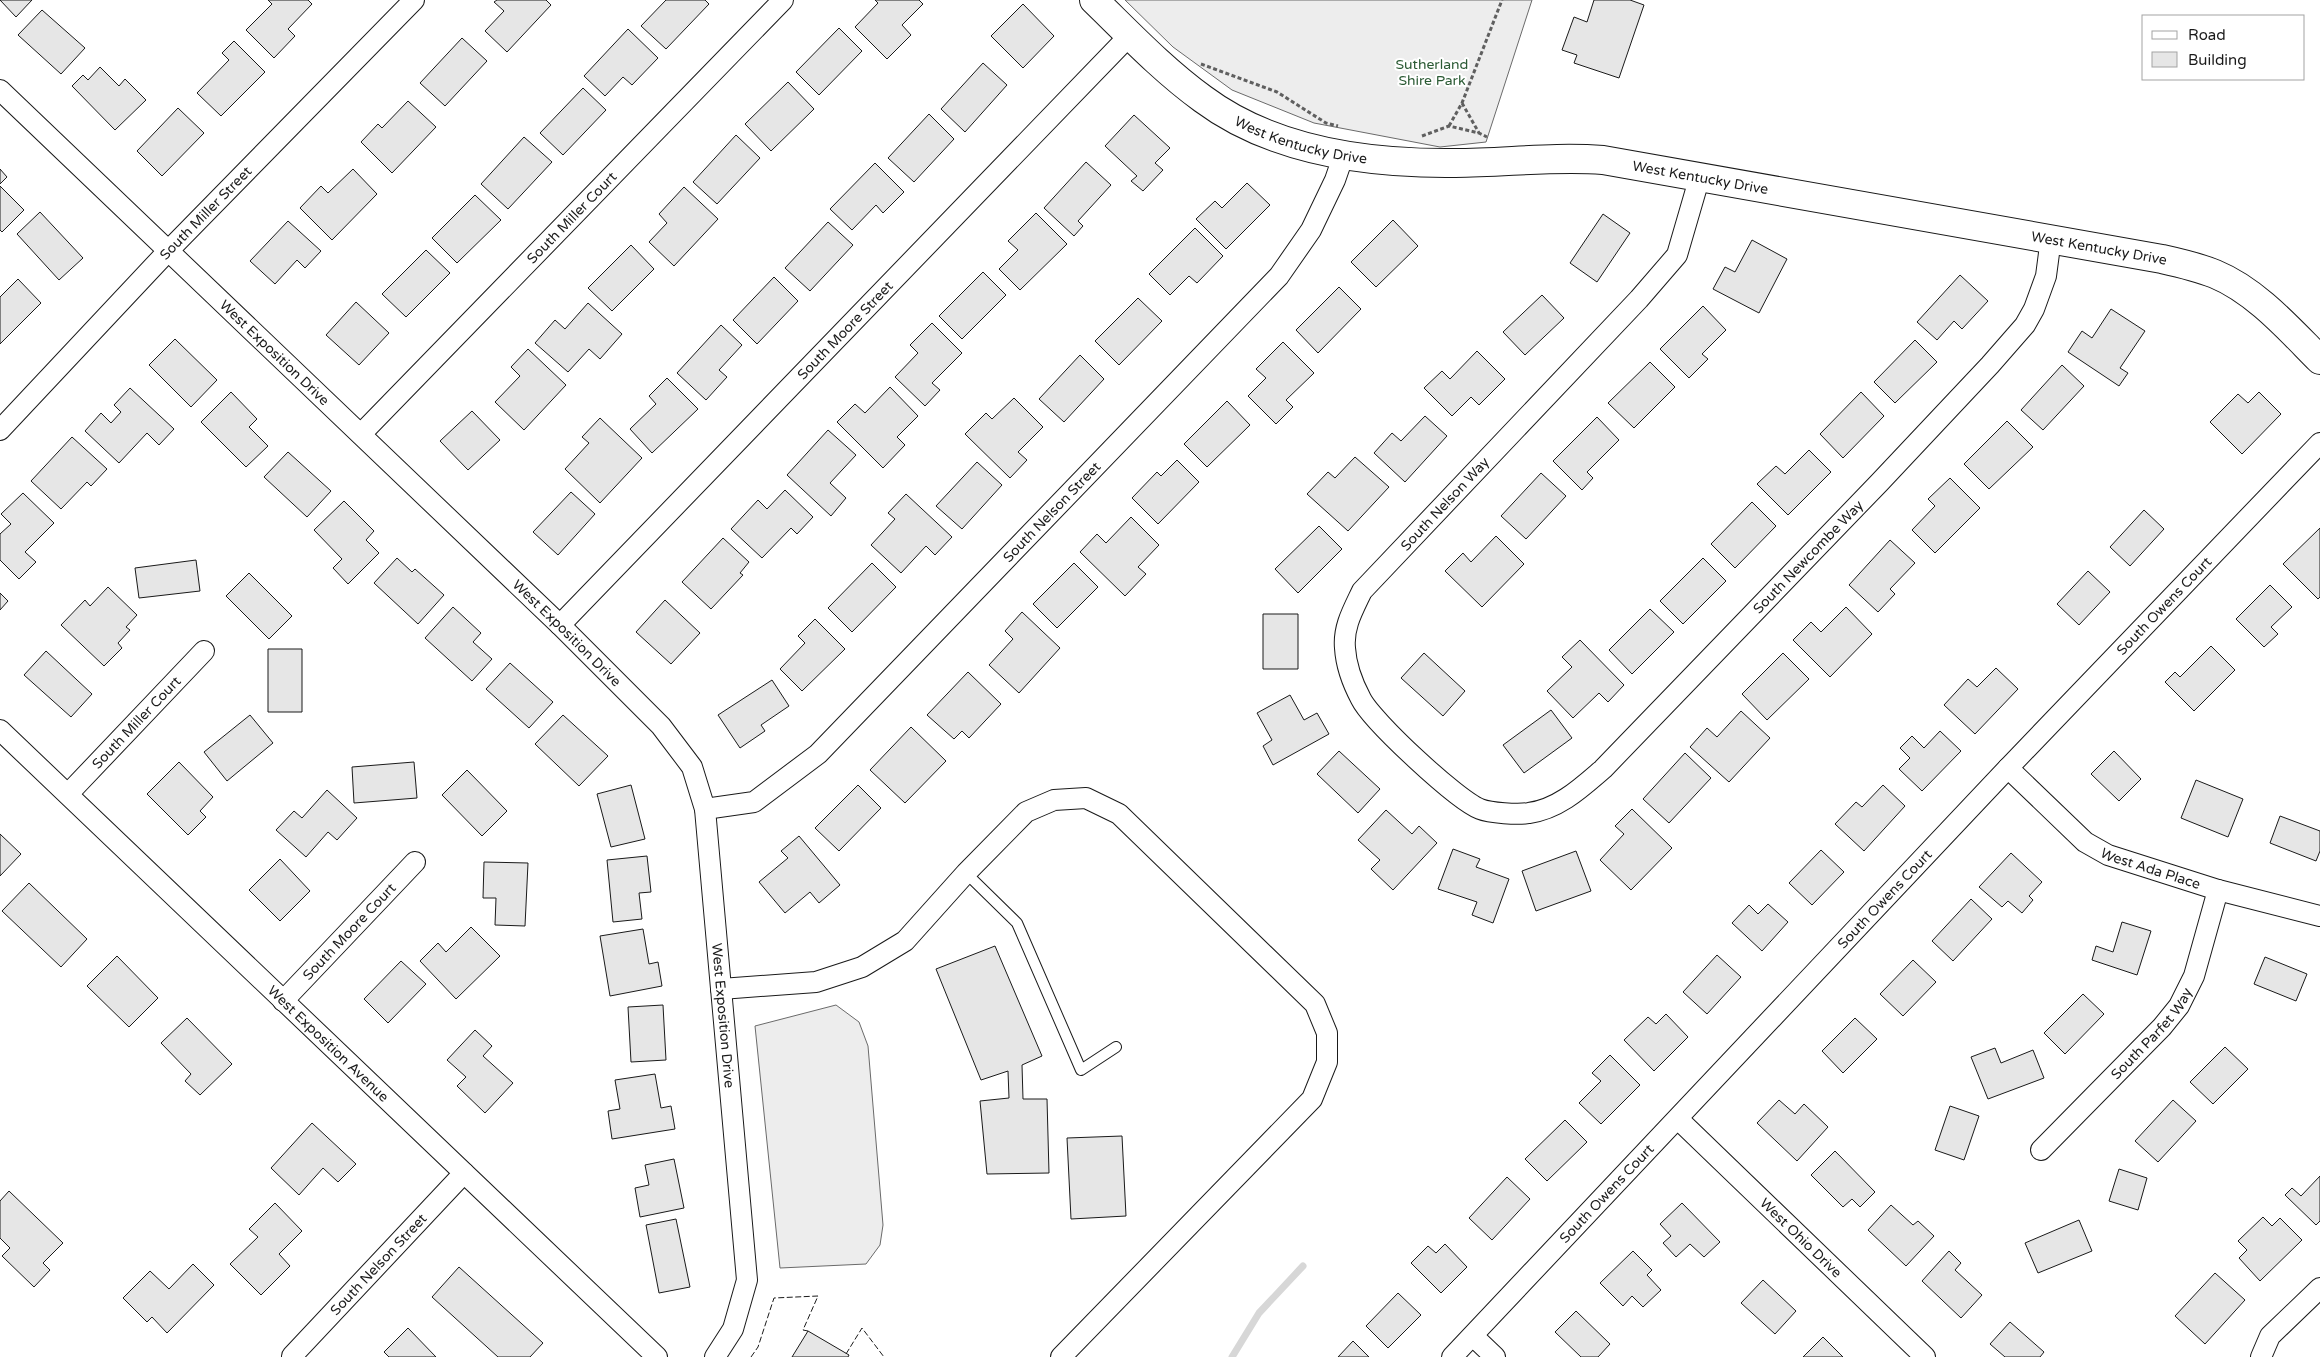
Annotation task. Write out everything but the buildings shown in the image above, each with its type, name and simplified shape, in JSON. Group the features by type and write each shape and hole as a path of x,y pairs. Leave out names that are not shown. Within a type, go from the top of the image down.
{"street":[{"name":"South Miller Street","path":"0,430 168,250 414,0"},
{"name":"South Miller Court","path":"361,434 783,0"},
{"name":"West Kentucky Drive","path":"1094,0 1181,82 1227,115 1252,128 1310,150 1344,141 1421,163 1579,158 1632,164 2162,259 2193,266 2216,274 2254,298 2320,360"},
{"name":"South Moore Street","path":"560,625 1130,35"},
{"name":"West Exposition Drive","path":"0,90 560,625 661,726 692,767 706,809 747,1280 733,1329 715,1357"},
{"name":"South Nelson Street","path":"706,809 754,802 818,754 1279,276 1311,230 1335,180 1344,141"},
{"name":"South Nelson Way","path":"1504,812 1482,810 1463,800 1401,744 1362,701 1351,676 1345,649 1346,625 1362,591 1639,299 1677,255 1700,176"},
{"name":"South Newcombe Way","path":"1504,812 1528,813 1549,808 1576,792 1596,775 1885,476 1990,365 2025,325 2034,309 2046,276 2051,238"},
{"name":"South Owens Court","path":"1452,1357 2008,768 2320,443"},
{"name":"South Miller Court","path":"68,794 204,651"},
{"name":"West Exposition Avenue","path":"0,730 657,1357"},
{"name":"West Ada Place","path":"2008,768 2085,842 2108,856 2218,890 2320,916"},
{"path":"721,989 816,982 862,967 905,941 966,873 1026,812 1054,800 1086,798 1118,814 1315,1004 1327,1032 1327,1062 1312,1099 1061,1357"},
{"name":"South Moore Court","path":"283,1001 415,862"},
{"name":"South Parfet Way","path":"2042,1150 2162,1027 2179,1006 2194,976 2218,890"},
{"name":"West Ohio Drive","path":"1678,1118 1925,1357"},
{"name":"South Nelson Street","path":"292,1356 464,1173"},
{"path":"2261,1357 2270,1336 2320,1288"},
{"path":"1473,1336 1495,1357"}],"lane":[{"path":"966,873 1017,924 1081,1070 1116,1047"}],"path":[{"path":"1418,138 1449,126 1462,103 1502,0"},
{"path":"1199,63 1277,92 1326,123 1344,141"},
{"path":"1462,103 1479,133"}],"shaded area":[{"name":"Sutherland Shire Park","path":"1125,0 1532,0 1486,142 1440,147 1314,123 1232,90 1173,47"},
{"path":"836,1005 859,1022 868,1046 883,1225 880,1245 866,1264 780,1268 755,1026"}],"waterway":[{"path":"1232,1357 1259,1313 1303,1266"}],"fence":[{"path":"751,1357 758,1347 774,1298 818,1296 803,1330 808,1331"},
{"path":"846,1354 862,1328 884,1357"}]}
